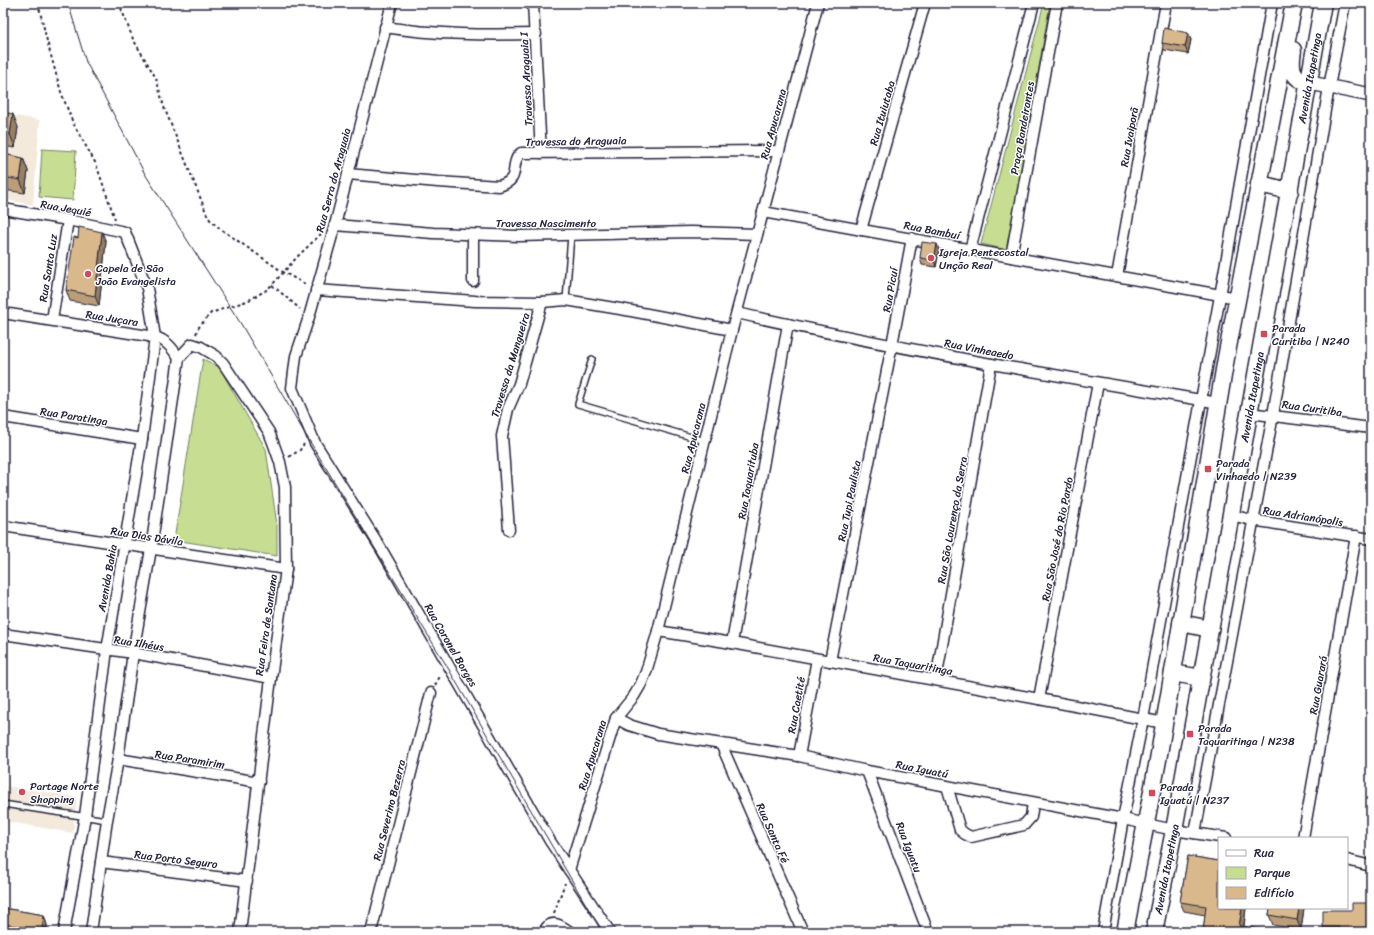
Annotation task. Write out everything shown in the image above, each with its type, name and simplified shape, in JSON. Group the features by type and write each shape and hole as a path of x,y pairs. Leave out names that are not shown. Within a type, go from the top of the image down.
{"main road":[{"path":"1126,932 1173,673 1237,298 1294,3"},
{"path":"1301,3 1291,66 1294,76 1304,82 1310,83"},
{"name":"Avenida Itapetinga","path":"1154,932 1174,830 1324,3"},
{"path":"1259,184 1290,191"},
{"path":"1181,623 1210,629"},
{"path":"1173,673 1201,678"}],"street":[{"name":"Rua Serra do Araguaia","path":"295,363 335,225 392,3"},
{"name":"Travessa Araguaia I","path":"533,3 536,34 541,154"},
{"name":"Rua Apucarana","path":"569,870 616,718 634,696 641,684 658,631 732,330 818,3"},
{"name":"Rua Ituiutaba","path":"861,230 925,3"},
{"name":"Praça Bandeirantes","path":"970,250 1034,3"},
{"name":"Praça Bandeirantes","path":"1011,257 1057,3"},
{"name":"Rua Ivaiporã","path":"1117,276 1166,3"},
{"path":"1103,932 1220,296 1272,3"},
{"name":"Avenida Itapetinga","path":"1195,833 1252,520 1273,415 1329,87 1345,3"},
{"path":"385,27 412,31 465,35 536,34"},
{"path":"1310,83 1371,95"},
{"name":"Travessa do Araguaia","path":"348,174 445,183 499,186 506,184 511,180 518,156 521,154 778,151"},
{"name":"Rua Jequié","path":"3,209 122,231"},
{"name":"Rua Bambuí","path":"763,212 1237,298"},
{"name":"Rua Santa Luz","path":"52,320 68,220"},
{"name":"Travessa Nascimento","path":"335,225 433,233 536,237 691,232 757,234"},
{"name":"Avenida Bahia","path":"64,932 85,816 107,650 142,439 155,337 147,288 122,231"},
{"path":"472,281 474,235"},
{"name":"Rua Picuí","path":"892,345 912,238"},
{"name":"Travessa da Mangueira","path":"316,290 475,301 542,302 566,300 732,330"},
{"name":"Travessa da Mangueira","path":"509,530 502,436 508,409 519,384 542,302"},
{"name":"Rua Vinheaedo","path":"737,312 788,324 991,364 1219,403"},
{"name":"Rua Juçara","path":"3,313 155,337 163,340 174,350 179,358"},
{"name":"Rua Taquarituba","path":"732,643 788,324"},
{"path":"91,932 133,653 151,549 179,358 196,345"},
{"name":"Rua Feira de Santana","path":"196,345 216,356 223,363 269,432 280,462 285,487 286,569 240,932"},
{"name":"Rua Tupi Paulista","path":"830,661 892,345"},
{"name":"Rua Coronel Borges","path":"295,363 292,388 308,430 380,547 550,840 610,932"},
{"name":"Rua São Lourenço da Serra","path":"936,680 991,364"},
{"name":"Rua São José do Rio Pardo","path":"1039,698 1098,383"},
{"name":"Rua Curitiba","path":"1249,412 1371,428"},
{"name":"Rua Paratinga","path":"3,417 142,439"},
{"name":"Rua Adrianópolis","path":"1231,515 1252,520 1371,539"},
{"name":"Rua Dias Dávila","path":"3,526 286,569"},
{"name":"Rua Guarará","path":"1302,837 1356,536"},
{"name":"Rua Taquaritinga","path":"658,631 1039,698 1164,723"},
{"name":"Rua Ilhéus","path":"3,634 133,653 271,678"},
{"name":"Rua Caetité","path":"799,756 817,659"},
{"name":"Rua Severino Bezerra","path":"371,932 431,693"},
{"name":"Rua Iguatú","path":"616,718 629,725 658,734 799,756 867,771 1146,825 1220,837"},
{"name":"Rua Santa Fé","path":"721,744 803,932"},
{"name":"Rua Paramirim","path":"118,759 259,782"},
{"name":"Rua Iguatu","path":"867,771 928,932"},
{"path":"947,786 960,830 971,837 1024,825 1031,817 1033,802"},
{"path":"1348,860 1371,866"},
{"name":"Rua Porto Seguro","path":"101,862 247,881"},
{"path":"544,932 551,924 557,923 570,932"}],"lane":[{"path":"566,300 571,235"},
{"path":"592,359 578,404 705,441"},
{"path":"3,804 107,820"}],"path":[{"path":"38,3 47,41 73,123 96,164 122,231"},
{"path":"119,3 134,39 156,78 164,107 208,217 222,230 283,272 316,290"},
{"path":"196,345 199,327 211,312 247,301 259,295 272,285 317,238 335,225"},
{"path":"272,285 309,317"},
{"path":"280,462 300,450 305,441 308,430"},
{"path":"431,693 439,677 444,671 450,668"},
{"path":"551,924 569,870"}],"shaded area":[{"path":"3,114 40,120 33,205 3,199"},
{"name":"Partage Norte Shopping","path":"3,650 7,651 6,786 77,797 73,833 4,821 4,932 3,932"}],"green space":[{"path":"1044,3 1050,3 1008,250 981,244"},
{"path":"42,149 76,151 73,200 39,197"},
{"path":"203,359 219,367 266,449 277,525 277,556 174,540"}],"building":[{"path":"1164,28 1188,33 1185,47 1162,43"},
{"path":"3,112 13,114 10,134 3,133"},
{"path":"3,154 23,158 20,180 3,177"},
{"name":"Capela de São João Evangelista","path":"79,227 102,232 95,296 66,290 74,237 78,238"},
{"path":"922,242 937,244 934,260 920,258"},
{"path":"1188,856 1218,861 1218,909 1242,909 1239,926 1261,929 1260,932 1203,932 1206,906 1180,902"},
{"path":"1352,903 1368,903 1368,928 1371,928 1371,932 1340,932 1339,927 1323,927 1323,910 1352,910"},
{"path":"3,908 44,915 42,930 3,924"},
{"path":"1270,909 1299,909 1297,920 1269,915"}],"tram line":[{"path":"68,3 86,62 145,174 241,324 304,432 448,668 602,932"}],"place":[{"name":"Igreja Pentecostal Unção Real","path":"931,258"},
{"name":"Capela de São João Evangelista","path":"88,274"},
{"name":"Parada Curitiba | N240","path":"1264,334"},
{"name":"Parada Vinhaedo | N239","path":"1208,469"},
{"name":"Parada Taquaritinga | N238","path":"1190,734"},
{"name":"Partage Norte Shopping","path":"22,792"},
{"name":"Parada Iguatú | N237","path":"1152,793"}]}
